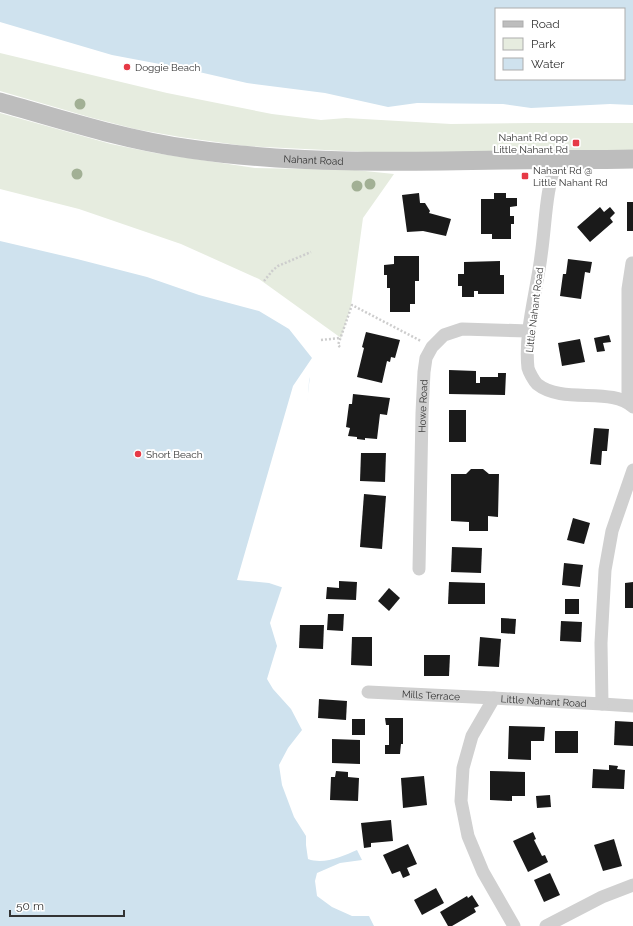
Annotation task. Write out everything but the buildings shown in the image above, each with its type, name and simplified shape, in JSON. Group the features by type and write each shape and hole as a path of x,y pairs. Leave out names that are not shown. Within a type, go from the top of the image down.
{"main road":[{"name":"Nahant Road","path":"0,102 129,138 227,154 300,159 412,162 633,159"}],"street":[{"name":"Little Nahant Road","path":"557,160 547,195 541,255 529,331 528,370 537,383 553,392 611,397 630,404"},
{"path":"630,404 628,290 632,263"},
{"name":"Howe Road","path":"419,569 422,413 426,358 432,347 444,335 462,329 529,331"},
{"name":"Little Nahant Road","path":"514,926 482,872 468,836 461,801 463,768 472,736 494,698 602,704 601,643 605,570 612,531 633,470"},
{"name":"Mills Terrace","path":"368,692 494,698"},
{"path":"602,704 633,706"},
{"path":"546,926 602,897 633,885"}],"path":[{"path":"264,281 278,266 311,252"},
{"path":"340,347 338,345 352,304 432,347"},
{"path":"321,340 340,338"}],"green space":[{"path":"0,53 167,93 272,114 321,120 346,118 451,124 633,123 633,152 386,153 245,146 180,137 135,129 0,91"},
{"path":"0,113 111,144 155,153 255,168 355,170 394,174 363,218 351,306 341,338 259,279 181,244 79,209 0,189"}],"water":[{"path":"0,0 633,0 633,105 610,104 531,108 503,104 417,103 388,107 325,93 247,83 186,69 112,55 0,22"},
{"path":"0,241 147,277 199,295 259,311 289,329 312,358 288,569 270,623 277,646 267,679 273,689 291,709 302,730 288,748 279,765 282,785 294,817 306,836 308,859 314,861 327,860 340,857 357,850 362,860 340,863 317,873 315,881 317,896 332,907 352,916 369,916 374,926 0,926"}],"pier":[{"path":"312,358 314,358 312,375 309,381 308,420 294,545 290,570 284,588 269,583 237,580 293,386"}],"place":[{"name":"Doggie Beach","path":"127,67"},
{"name":"Nahant Rd opp Little Nahant Rd","path":"576,143"},
{"name":"Nahant Rd @ Little Nahant Rd","path":"525,176"},
{"name":"Short Beach","path":"138,454"}]}
